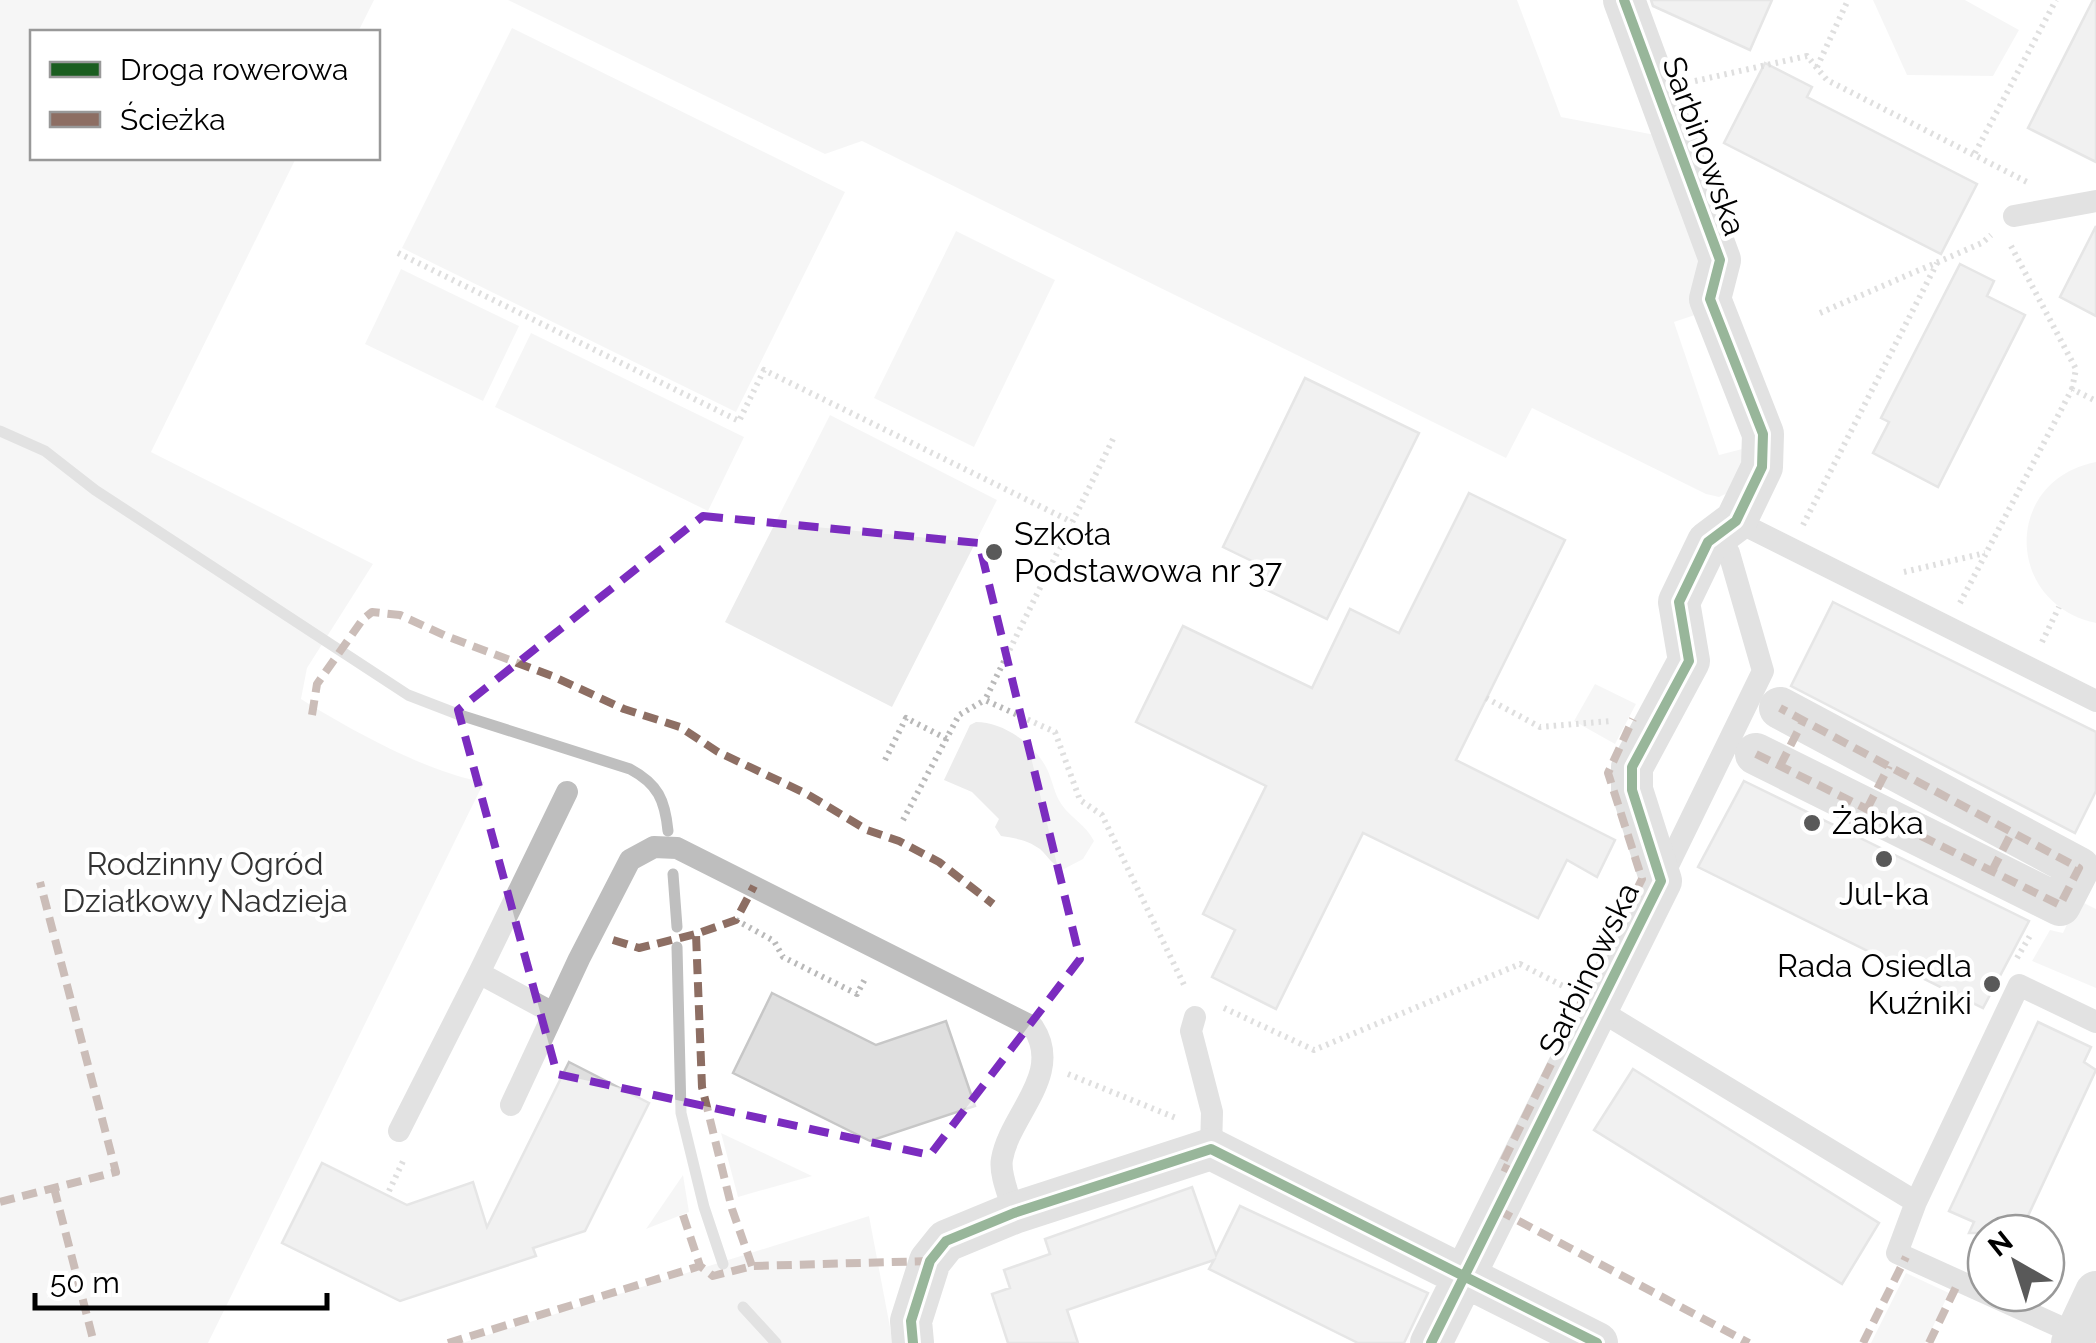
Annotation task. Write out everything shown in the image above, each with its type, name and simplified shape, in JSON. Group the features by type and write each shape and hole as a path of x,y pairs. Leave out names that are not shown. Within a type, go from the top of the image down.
{"street":[{"name":"Sarbinowska","path":"1432,1343 1590,1002 1661,881 1632,790 1632,767 1689,661 1680,602 1762,466 1762,434 1710,299 1720,260 1624,0"},
{"path":"1792,715 2079,868 2060,904 1768,760 1792,715"},
{"path":"913,1343 911,1320 930,1261 946,1241 1211,1140 1597,1343"}],"lane":[{"path":"2008,222 2096,201"},
{"path":"1722,532 1791,548 2096,701"},
{"path":"1661,881 1763,671 1722,532"},
{"path":"399,1131 567,792"},
{"path":"512,1104 630,860 654,847 677,848 1025,1021 1042,1043 1043,1064 1000,1162 1014,1213"},
{"path":"479,974 553,1013"},
{"path":"2086,1316 1897,1253 1916,1202 2019,985 2096,1022"},
{"path":"1590,1002 1916,1202"},
{"path":"1200,1008 1191,1030 1212,1112 1211,1140"}],"path":[{"path":"1817,68 1848,0"},
{"path":"1976,153 2056,0"},
{"path":"1691,82 1807,56 1827,80 1976,153 2071,206"},
{"path":"1820,313 1982,243 2008,222 2076,369 2072,388 1947,626"},
{"path":"398,253 739,421 764,370 1072,522"},
{"path":"1791,548 1937,263"},
{"path":"2072,388 2096,400"},
{"path":"903,820 959,715 986,700 1113,439"},
{"path":"1874,590 1883,577 1986,552"},
{"path":"1486,698 1540,727"},
{"path":"986,700 1056,732 1080,800 1102,815 1185,988 1200,1008 1314,1050 1520,964 1590,1002"},
{"path":"884,760 906,718 947,739"},
{"path":"2009,973 2037,923 2060,904"},
{"path":"736,920 774,940 783,958 857,994 871,966"},
{"path":"1043,1064 1211,1140"},
{"path":"388,1191 405,1156"}],"highlighted area":[{"path":"703,516 979,543 1080,959 930,1155 557,1074 458,710"}],"green space":[{"name":"Rodzinny Ogród Działkowy Nadzieja","path":"0,0 374,0 359,30 30,30 30,160 295,160 151,452 373,564 307,668 301,699 414,760 484,782 208,1343 0,1343"},
{"path":"508,0 1517,0 1561,117 1666,137 1705,259 1698,314 1674,322 1719,455 1746,448 1732,491 1719,497 1706,494 1532,408 1506,458 862,141 825,154"},
{"path":"1873,0 1965,0 2019,30 1993,76 1907,75"},
{"path":"512,28 845,192 736,412 402,248"},
{"path":"956,231 1055,280 974,447 874,398"},
{"path":"401,269 519,326 483,401 365,344"},
{"path":"531,333 744,437 708,511 495,407"},
{"path":"830,415 997,500 892,707 725,622"},
{"path":"2096,462 2096,623 2066,611 2044,592 2031,568 2027,542 2031,516 2044,492 2066,473"},
{"path":"1595,684 1636,704 1615,744 1574,721"},
{"path":"976,722 1007,730 1042,760 1062,805 1094,841 1083,859 1064,869 1031,843 1001,836 995,827 999,819 972,792 944,780 970,725"},
{"path":"2078,900 2096,909 2096,988 2032,961 2050,930 2063,933"},
{"path":"721,1133 812,1176 738,1197"},
{"path":"683,1175 689,1212 646,1229"},
{"path":"869,1216 893,1343 462,1343"},
{"path":"1906,1273 1949,1293 1925,1343 1871,1343"}],"building":[{"path":"1651,0 1772,0 1750,50 1653,6"},
{"path":"2096,0 2096,162 2028,128"},
{"path":"1765,63 1812,87 1807,97 1977,184 1941,254 1724,143"},
{"path":"2096,226 2096,316 2060,297"},
{"path":"1960,264 1994,281 1987,296 2025,315 1938,487 1873,453 1889,422 1881,418"},
{"path":"1305,378 1419,433 1327,619 1253,583 1262,566 1223,547"},
{"path":"1469,493 1565,540 1456,760 1615,840 1597,877 1567,860 1538,918 1363,833 1276,1009 1212,977 1235,930 1203,914 1266,786 1136,722 1183,626 1312,688 1350,609 1399,633"},
{"path":"1833,602 2096,732 2096,791 2075,833 1791,686"},
{"path":"1744,781 2029,921 1983,1008 1698,867"},
{"path":"772,993 876,1045 946,1021 975,1106 870,1141 733,1073"},
{"path":"2038,1022 2091,1047 2084,1062 2096,1070 2029,1213 1966,1213 1966,1218 1949,1211"},
{"path":"569,1062 649,1103 585,1231 533,1248 536,1256 400,1301 282,1243 322,1163 407,1205 473,1182 487,1227"},
{"path":"1633,1069 1879,1223 1842,1284 1594,1130"},
{"path":"1192,1187 1216,1255 1240,1206 1428,1293 1404,1343 1358,1343 1209,1269 1214,1260 1067,1310 1078,1343 1008,1343 992,1294 1010,1288 1004,1270 1050,1254 1045,1239"}],"waterway":[{"path":"0,431 45,451 95,490 408,695 630,769 658,794 668,831"},
{"path":"673,874 677,927"},
{"path":"677,947 681,1113 704,1207 723,1264"},
{"path":"743,1307 776,1343"}],"marked path":[{"path":"312,715 317,684 363,619 372,612 400,615 624,709 680,727 718,752 807,794 867,830 939,862 993,904"},
{"path":"1756,754 2060,905 2079,868 1780,708"},
{"path":"1516,1173 1501,1166 1642,879 1608,773 1633,719"},
{"path":"1780,766 1803,721"},
{"path":"1867,809 1889,766"},
{"path":"1992,871 2012,832"},
{"path":"0,1202 116,1172 40,882"},
{"path":"752,1266 732,1209 702,1087 696,934 736,920 754,886"},
{"path":"613,940 639,948 696,934"},
{"path":"54,1188 94,1343"},
{"path":"1498,1210 1749,1343"},
{"path":"683,1215 700,1266"},
{"path":"1863,1343 1906,1257"},
{"path":"448,1343 700,1266 713,1276 752,1266 930,1261"},
{"path":"1929,1343 1959,1281"}],"cycle path":[{"path":"1431,1343 1661,881 1632,790 1632,767 1689,661 1679,602 1708,542 1736,521 1762,467 1763,434 1710,299 1720,260 1624,0"},
{"path":"913,1343 911,1321 930,1261 946,1241 1014,1213 1211,1149 1597,1343"}],"place":[{"name":"Szkoła Podstawowa nr 37","path":"994,552"},
{"name":"Żabka","path":"1812,823"},
{"name":"Jul-ka","path":"1884,859"},
{"name":"Rada Osiedla Kuźniki","path":"1992,984"}]}
